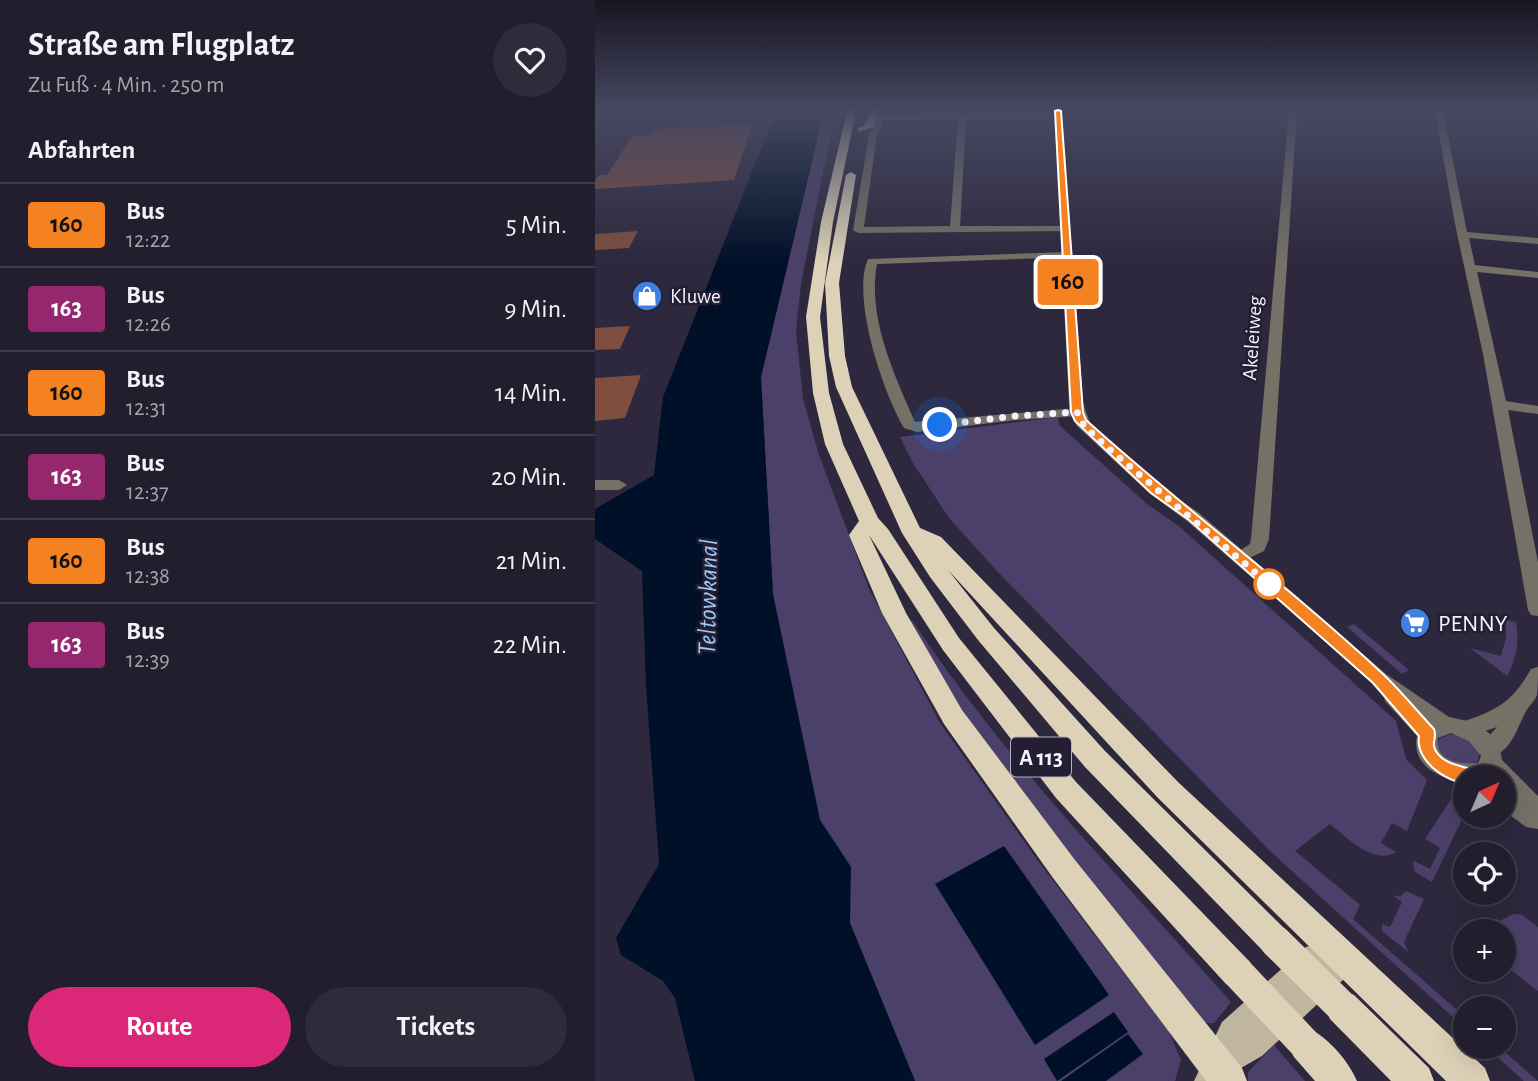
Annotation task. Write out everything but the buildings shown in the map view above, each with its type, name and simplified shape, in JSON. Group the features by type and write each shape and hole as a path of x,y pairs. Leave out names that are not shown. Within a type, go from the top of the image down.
{"highway":[{"name":"A 113","path":"847,161 827,222 813,317 821,393 835,444 869,521 878,529 951,644 1066,790 1339,1081"},
{"name":"A 113","path":"847,161 832,283 837,356 844,387 912,533 986,634 1095,759 1416,1081"},
{"path":"869,521 859,535 894,613 953,717 1218,1076"},
{"path":"912,533 934,542 1168,790 1472,1081"}],"main road":[{"path":"1218,1076 1333,971 1336,952"}],"street":[{"path":"869,161 858,230 1065,229"},
{"path":"955,230 960,161"},
{"path":"1061,161 1077,412 1080,421 1155,490 1193,517 1436,730 1467,729 1516,709"},
{"name":"Akeleiweg","path":"1239,557 1258,547 1260,539 1289,161"},
{"path":"1449,161 1500,405 1538,610"},
{"path":"1464,235 1538,241"},
{"path":"1067,255 872,261 870,298 882,359 909,425 916,428 1077,412"},
{"path":"1471,268 1538,275"},
{"path":"1500,405 1538,410"},
{"path":"595,485 619,485"},
{"path":"1483,765 1504,736 1516,709 1526,699 1538,674"},
{"path":"1467,729 1484,740 1482,765"},
{"path":"1436,730 1426,746 1433,759 1449,770 1453,770"},
{"path":"1516,794 1538,812"},
{"path":"1516,807 1538,823"}],"shaded area":[{"path":"812,161 825,161 801,284 796,331 803,399 819,455 869,589 940,723 1038,861 1169,1032 1181,1060 1175,1081 915,1081 850,923 850,866 820,821 773,595 761,377"},
{"path":"1058,417 1059,425 1147,504 1180,527 1396,721 1406,759 1427,780 1407,831 1392,823 1381,843 1396,852 1388,855 1370,853 1330,824 1295,851 1360,905 1353,919 1453,1006 1453,1017 1271,852 996,570 949,518 913,463 900,437"},
{"path":"912,620 947,671 1024,769 1231,1002 1214,1023 1203,1023 1192,1015 968,719 909,622"},
{"path":"1506,620 1516,622 1518,636 1515,657 1507,676 1470,648 1501,656 1506,638"},
{"path":"1354,624 1409,670 1402,674 1347,627"},
{"path":"1450,734 1466,737 1480,752 1477,762 1465,765 1447,759 1439,750 1439,739"},
{"path":"1453,796 1453,828 1458,828 1432,882 1415,872 1413,863 1414,861 1430,869 1440,848 1425,839"},
{"path":"1406,891 1424,899 1404,942 1408,952 1382,931 1382,924 1390,927 1402,902 1396,895 1400,897"},
{"path":"1513,914 1522,915 1538,927 1538,991 1516,974 1516,919 1504,919"},
{"path":"1274,1045 1305,1081 1248,1081 1248,1072"},
{"path":"1499,1059 1513,1059 1538,1081 1524,1081"}],"water":[{"name":"Teltowkanal","path":"756,161 812,161 761,377 773,594 820,820 851,867 850,923 915,1081 695,1081 675,998 663,981 621,955 616,938 659,864 646,686 642,571 595,539 595,509 654,475 663,397"},
{"path":"1004,846 1109,995 1035,1045 935,884"},
{"path":"1114,1012 1128,1032 1057,1081 1044,1059"},
{"path":"1128,1034 1143,1054 1106,1081 1061,1081"}],"bus line":[{"name":"160","path":"1061,161 1077,412 1080,421 1155,490 1193,517 1379,679 1428,734 1425,740 1428,753 1440,765 1453,772"}],"place":[{"name":"Kluwe","path":"647,296"},
{"name":"PENNY","path":"1415,623"}],"route":[{"path":"940,425 1077,412 1084,426 1108,448 1164,497 1193,517 1269,584"}]}
